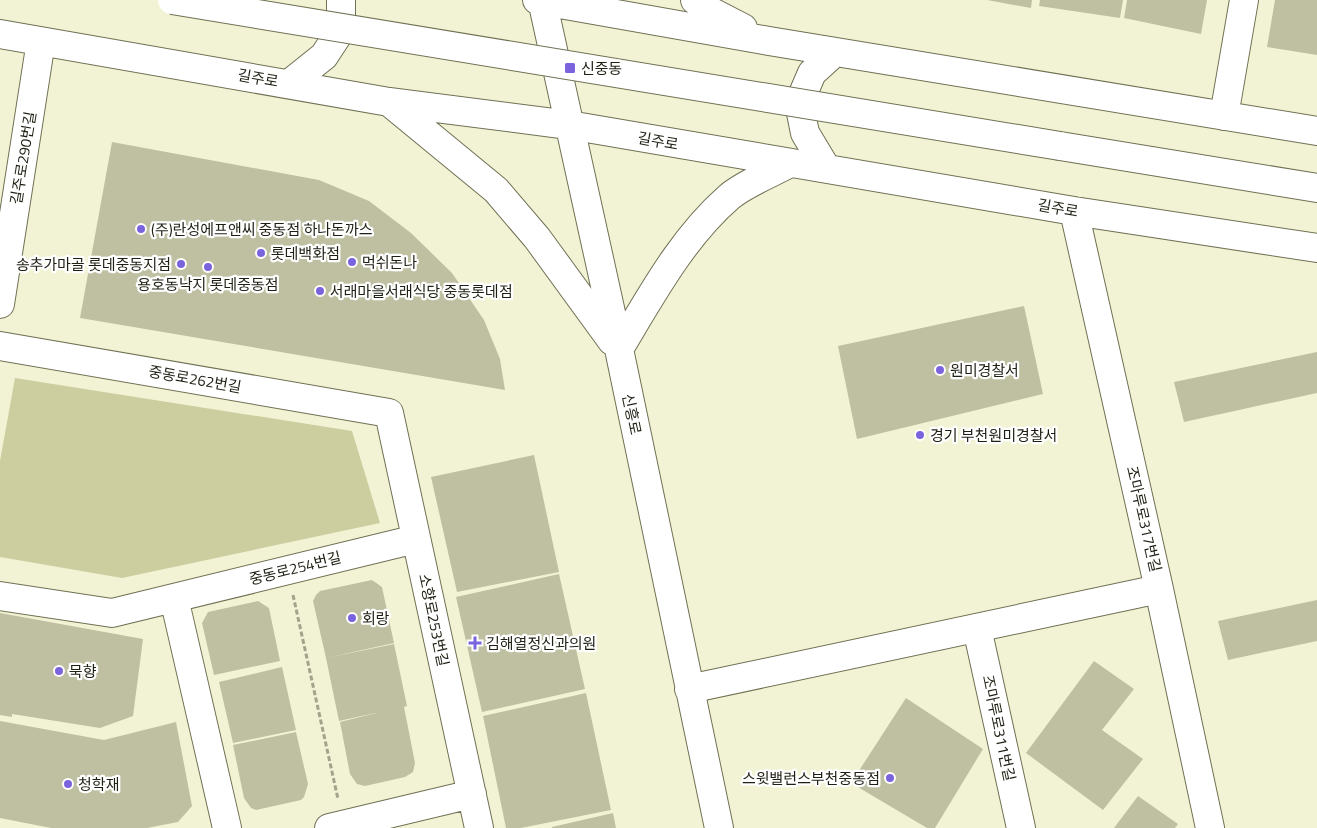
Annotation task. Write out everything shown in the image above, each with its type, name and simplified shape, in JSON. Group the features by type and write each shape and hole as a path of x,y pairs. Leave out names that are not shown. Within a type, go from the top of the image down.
{"street":[{"path":"172,0 1317,188"},
{"path":"289,84 324,56 341,30 341,0"},
{"path":"538,0 769,41 1317,131"},
{"name":"신흥로","path":"542,0 619,349 719,828"},
{"path":"695,0 712,12 769,41"},
{"path":"1224,116 1244,0"},
{"name":"길주로","path":"0,34 389,102 569,125 1074,211 1317,248"},
{"name":"길주로290번길","path":"0,304 41,41"},
{"path":"826,168 805,133 799,103 812,73 835,52"},
{"path":"389,102 496,190 537,238 619,349 655,289 690,238 730,196 790,163"},
{"name":"조마루로317번길","path":"1074,211 1159,589 1210,828"},
{"name":"중동로262번길","path":"0,346 389,413"},
{"name":"소향로253번길","path":"389,413 479,828"},
{"name":"중동로254번길","path":"0,596 112,613 416,539"},
{"path":"689,689 1159,589"},
{"path":"174,598 227,828"},
{"name":"조마루로311번길","path":"977,628 1021,828"},
{"path":"339,827 472,794"}],"path":[{"path":"288,570 339,827"}],"green space":[{"path":"15,378 352,431 380,523 122,578 0,557 0,461"}],"building":[{"path":"987,0 1032,0 1031,8"},
{"path":"1040,0 1123,0 1120,18 1039,6"},
{"path":"1127,0 1207,0 1201,34 1124,18"},
{"path":"1275,0 1317,0 1317,55 1267,47"},
{"name":"롯데백화점","path":"112,142 319,180 369,201 411,233 452,273 484,320 500,359 505,390 80,318"},
{"name":"원미경찰서","path":"1024,306 1043,394 857,439 838,346"},
{"path":"1317,352 1317,393 1184,422 1174,382"},
{"path":"534,455 559,572 457,592 431,477"},
{"path":"559,574 585,689 482,712 456,597"},
{"path":"372,580 382,587 394,643 326,658 313,601 316,595 320,591"},
{"path":"1317,600 1317,641 1228,660 1218,621"},
{"path":"258,601 269,608 280,661 214,675 202,623 208,612"},
{"path":"0,613 143,639 133,716 100,728 12,714 12,717 0,715"},
{"path":"394,644 407,706 404,707 415,763 413,772 405,777 365,786 357,784 350,774 340,722 380,712 339,721 326,658"},
{"path":"1094,661 1134,689 1102,730 1143,759 1103,810 1026,753"},
{"path":"282,667 296,730 233,743 219,682"},
{"path":"586,693 611,810 521,828 506,828 483,716"},
{"path":"906,698 983,749 935,828 927,828 851,783"},
{"path":"0,721 104,740 176,722 192,806 178,822 147,828 51,828 0,818"},
{"path":"296,732 308,784 304,797 301,800 256,810 251,808 244,798 233,745"},
{"path":"1138,796 1178,824 1175,828 1114,828"},
{"path":"613,813 616,828 552,828 552,827"}],"place":[{"name":"신중동","path":"570,68"},
{"name":"(주)란성에프앤씨 중동점 하나돈까스","path":"141,229"},
{"name":"롯데백화점","path":"261,253"},
{"name":"먹쉬돈나","path":"352,262"},
{"name":"송추가마골 롯데중동지점","path":"181,264"},
{"name":"용호동낙지 롯데중동점","path":"208,267"},
{"name":"서래마을서래식당 중동롯데점","path":"320,291"},
{"name":"원미경찰서","path":"940,370"},
{"name":"경기 부천원미경찰서","path":"920,435"},
{"name":"회랑","path":"352,618"},
{"name":"김해열정신과의원","path":"475,643"},
{"name":"묵향","path":"59,671"},
{"name":"스윗밸런스부천중동점","path":"890,778"},
{"name":"청학재","path":"68,784"}]}
